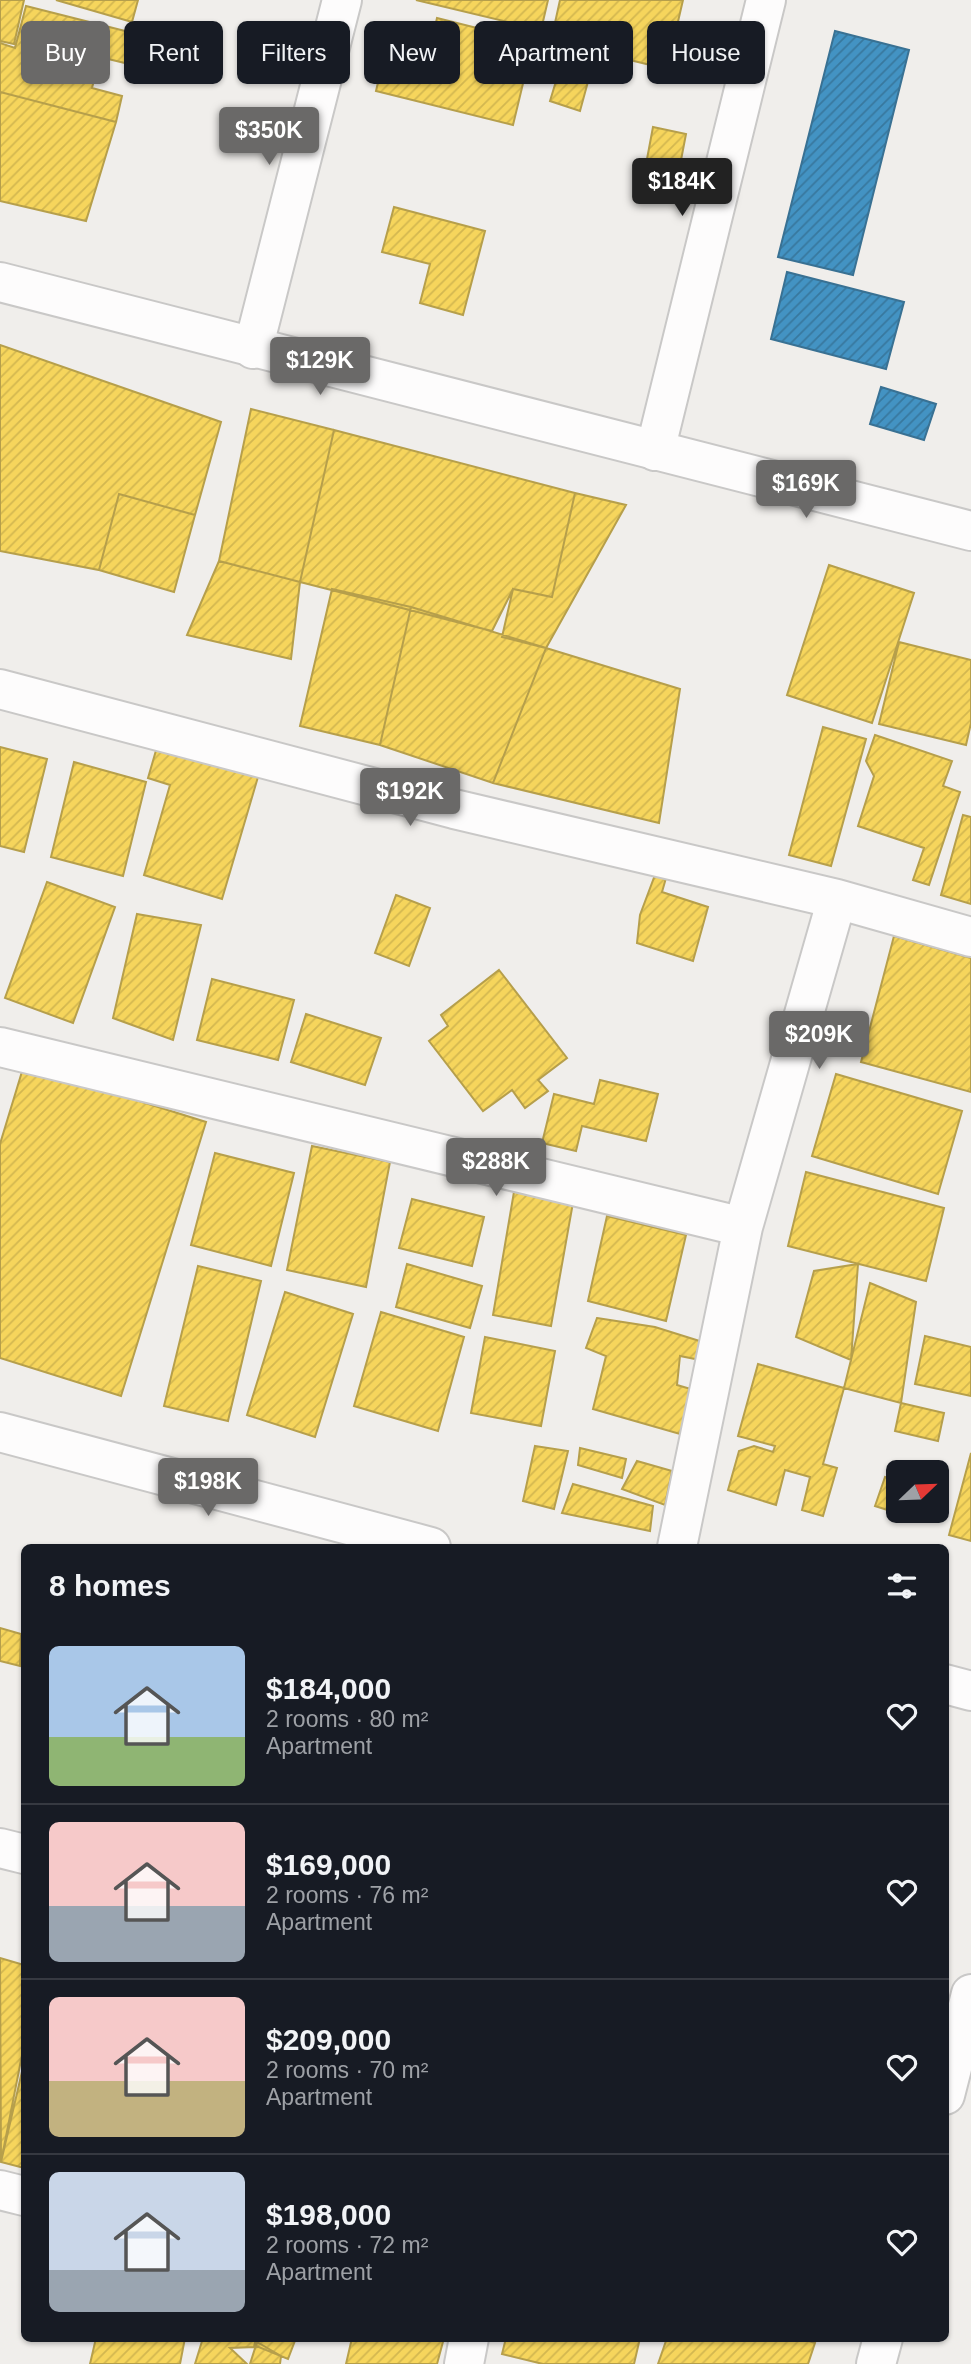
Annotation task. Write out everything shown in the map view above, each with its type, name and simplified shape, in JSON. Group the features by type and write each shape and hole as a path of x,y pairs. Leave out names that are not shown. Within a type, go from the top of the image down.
{"street":[{"path":"253,349 342,0"},
{"path":"655,451 766,0"},
{"path":"0,282 971,531"},
{"path":"0,689 454,809 837,899 971,937"},
{"path":"678,1544 743,1227 837,899"},
{"path":"0,1047 743,1227"},
{"path":"0,1432 420,1544"},
{"path":"949,1685 971,1691"},
{"path":"0,1848 21,1853"},
{"path":"949,2072 971,1994"},
{"path":"0,2190 21,2195"},
{"path":"464,2364 469,2342"},
{"path":"876,2364 882,2342"}],"building: Homes":[{"path":"0,0 24,0 14,44 0,41"},
{"path":"56,0 138,0 132,21"},
{"path":"416,0 548,0 543,21 504,21"},
{"path":"560,0 683,0 678,21 647,21 647,64 633,61 633,21 555,21"},
{"path":"26,6 85,21 22,21"},
{"path":"460,24 474,27 474,84 523,84 513,125 376,91 378,84 460,84"},
{"path":"21,25 21,84 93,84 92,88 122,96 116,122 0,92 0,43 15,48"},
{"path":"110,27 124,31 124,63 110,59"},
{"path":"555,84 587,84 580,111 550,101"},
{"path":"0,92 116,122 86,221 0,201"},
{"path":"653,127 686,134 677,181 644,175"},
{"path":"394,207 485,231 463,315 420,303 430,264 382,252"},
{"path":"0,345 221,422 195,515 119,494 99,570 0,551"},
{"path":"251,409 334,430 300,582 219,561"},
{"path":"334,430 575,493 552,597 513,589 492,631 300,582"},
{"path":"575,493 626,505 546,648 502,637 513,589 552,597"},
{"path":"119,494 195,515 174,592 99,570"},
{"path":"219,561 300,582 291,659 187,635"},
{"path":"829,565 914,593 872,723 787,695"},
{"path":"332,589 411,607 380,745 300,726"},
{"path":"411,607 546,648 493,783 380,745"},
{"path":"899,642 971,660 971,723 966,745 879,724"},
{"path":"546,648 680,689 659,823 493,783"},
{"path":"823,727 866,739 831,866 789,855"},
{"path":"875,735 952,761 943,786 960,792 929,885 913,880 924,848 858,826 874,776 866,761"},
{"path":"0,747 47,759 24,852 0,846"},
{"path":"157,747 258,777 222,899 144,875 170,785 148,778"},
{"path":"74,762 146,782 123,876 51,857"},
{"path":"963,815 971,817 971,904 941,895"},
{"path":"655,875 666,878 662,892 708,907 693,961 637,943 640,915"},
{"path":"47,882 115,907 73,1023 5,998"},
{"path":"396,895 430,908 409,966 375,953"},
{"path":"137,914 201,925 173,1040 113,1018"},
{"path":"894,936 971,958 971,1092 861,1062"},
{"path":"499,970 567,1058 538,1080 548,1091 525,1108 512,1090 483,1111 429,1041 448,1026 441,1015"},
{"path":"212,979 294,1000 278,1060 197,1040"},
{"path":"306,1014 381,1038 365,1085 291,1062"},
{"path":"24,1065 206,1122 121,1396 0,1358 0,1144"},
{"path":"836,1074 962,1111 938,1194 812,1156"},
{"path":"600,1080 658,1094 646,1141 582,1126 576,1151 542,1143 554,1094 594,1104"},
{"path":"312,1146 390,1162 366,1287 287,1270"},
{"path":"215,1153 294,1173 271,1266 191,1245"},
{"path":"806,1172 944,1208 926,1281 788,1246"},
{"path":"515,1186 574,1197 551,1326 493,1315"},
{"path":"412,1199 484,1217 472,1266 399,1248"},
{"path":"607,1216 686,1235 666,1321 588,1301"},
{"path":"407,1264 482,1286 470,1328 396,1307"},
{"path":"858,1264 851,1360 796,1337 814,1271"},
{"path":"198,1266 261,1281 228,1421 164,1406"},
{"path":"870,1283 916,1302 901,1403 844,1388"},
{"path":"285,1292 353,1314 315,1437 247,1415"},
{"path":"381,1312 464,1337 438,1431 354,1406"},
{"path":"597,1318 655,1327 706,1343 705,1361 680,1356 677,1385 694,1390 687,1436 593,1409 606,1356 586,1348"},
{"path":"925,1336 971,1347 971,1396 915,1384"},
{"path":"485,1337 555,1351 541,1426 471,1413"},
{"path":"758,1364 844,1388 823,1464 837,1468 823,1516 802,1510 810,1477 785,1470 776,1505 728,1490 739,1451 754,1446 773,1452 775,1446 738,1436"},
{"path":"901,1403 944,1413 938,1441 895,1431"},
{"path":"535,1446 568,1451 554,1509 523,1501"},
{"path":"580,1448 626,1459 622,1478 578,1465"},
{"path":"971,1453 971,1541 949,1535"},
{"path":"637,1461 672,1471 665,1505 622,1489"},
{"path":"885,1477 886,1509 875,1506"},
{"path":"573,1484 653,1506 650,1531 562,1513"},
{"path":"0,1628 21,1634 20,1666 0,1661"},
{"path":"0,1958 21,1964 21,2060 1,2162"},
{"path":"21,2076 21,2167 1,2162"},
{"path":"95,2342 184,2342 180,2364 90,2364"},
{"path":"202,2342 255,2342 254,2347 230,2348 247,2364 195,2364"},
{"path":"257,2342 281,2356 280,2364 250,2364"},
{"path":"258,2342 294,2342 288,2359 256,2346"},
{"path":"351,2342 443,2342 437,2364 346,2364"},
{"path":"505,2342 639,2342 634,2364 543,2364 502,2354"},
{"path":"666,2342 815,2343 808,2364 658,2364"}],"building: Schools":[{"path":"835,31 909,50 853,275 778,257"},
{"path":"787,272 904,302 886,369 771,339"},
{"path":"881,387 936,404 924,440 870,424"}]}
